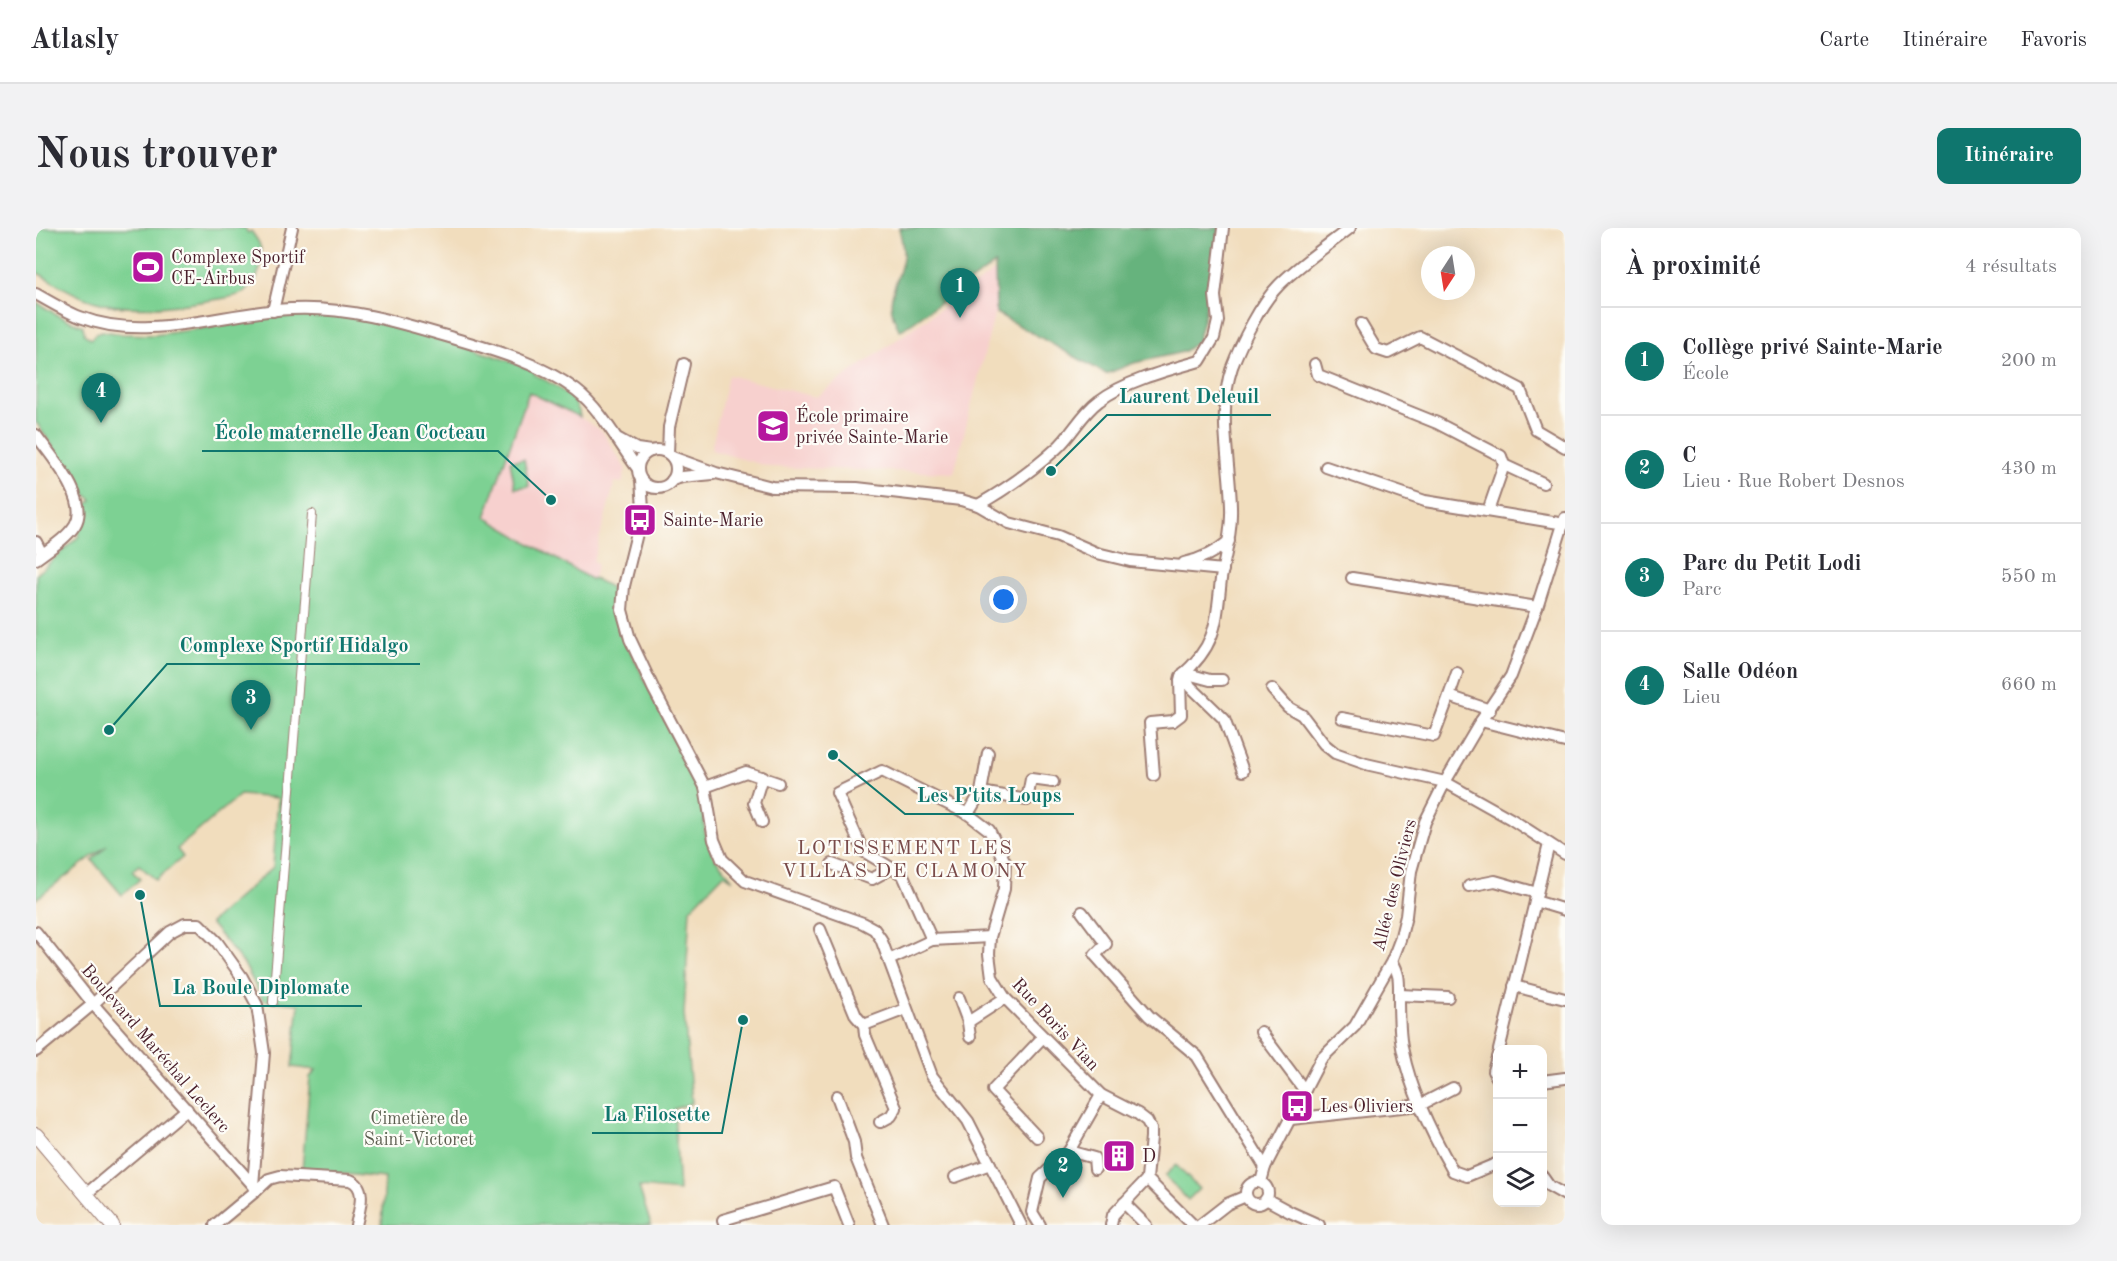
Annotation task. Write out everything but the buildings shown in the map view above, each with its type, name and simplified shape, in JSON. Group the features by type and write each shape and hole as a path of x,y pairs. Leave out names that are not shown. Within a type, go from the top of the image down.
{"street":[{"path":"273,310 292,228"},
{"path":"978,505 996,495 1058,448 1083,415 1098,401 1121,387 1200,361 1214,338 1218,321 1215,296 1223,228"},
{"path":"1154,775 1150,723 1173,721 1181,715 1179,680 1196,663 1210,641 1218,610 1229,541 1231,506 1226,451 1226,407 1228,383 1233,366 1264,303 1280,285 1350,228"},
{"path":"36,294 82,318 130,326 170,325 273,310 314,308 363,313 506,355 542,370 577,391 598,413 645,484 656,488 663,487 672,480 682,477 716,473"},
{"path":"1361,324 1376,349 1388,353 1420,337 1520,389 1536,430 1565,446"},
{"path":"672,480 676,468 670,455 669,427 684,364"},
{"path":"1315,364 1318,375 1437,423 1501,456 1504,465 1488,511"},
{"path":"643,509 641,458 654,450 669,427"},
{"path":"612,434 626,444 670,455 747,482 781,488 857,488 946,497 978,505 1009,523 1058,536 1097,553 1130,561 1223,570"},
{"path":"36,435 76,494 80,507 77,521 70,531 39,557 36,542"},
{"path":"1504,465 1543,483"},
{"path":"1326,466 1425,501 1564,522"},
{"path":"656,488 643,509 624,586 622,610 630,639 649,680 705,787 714,840 722,859 745,881 874,929 881,939 932,1076 968,1121 1021,1225"},
{"path":"273,1002 312,514"},
{"name":"Allée des Oliviers","path":"1261,1182 1265,1167 1321,1059 1355,1026 1392,961 1406,916 1411,871 1425,822 1445,783 1511,676 1537,607 1564,522"},
{"path":"1175,564 1205,557 1229,541"},
{"path":"1352,578 1537,607"},
{"path":"1342,718 1434,736 1457,673"},
{"path":"1184,674 1210,680 1222,680"},
{"path":"1184,674 1190,686 1224,719 1243,771"},
{"path":"1272,689 1288,707 1302,715 1323,744 1335,753 1366,764 1445,783 1511,819 1565,854"},
{"path":"1449,696 1485,716 1565,742"},
{"path":"1485,716 1565,736"},
{"path":"968,814 981,792 988,753"},
{"name":"Rue Boris Vian","path":"892,868 863,851 837,793 882,771 968,814 989,830 1005,862 1004,889 990,937 989,954 992,977 1005,998 1101,1095 1147,1121 1151,1129 1147,1179"},
{"path":"705,787 746,772 778,783"},
{"path":"762,777 754,803 762,822"},
{"path":"981,792 1027,800 1031,779 1053,782"},
{"path":"1500,1045 1549,844"},
{"path":"832,864 872,879 892,868 903,875 932,940"},
{"path":"1469,886 1495,881 1565,910"},
{"path":"1082,912 1106,944 1095,955 1149,1016 1197,1056 1265,1167"},
{"path":"36,1051 93,1004 170,932 185,924 199,924 217,942 242,976 257,1005 264,1053 255,1187"},
{"path":"820,929 856,1016 864,1025 865,1035 896,1108 891,1116 880,1122"},
{"name":"Boulevard Maréchal Leclerc","path":"36,932 93,1004 255,1187"},
{"path":"889,960 932,940 990,937"},
{"path":"1392,961 1398,973 1403,1052 1420,1105 1453,1171 1467,1176 1493,1165"},
{"path":"1379,984 1394,990 1399,995 1448,998"},
{"path":"1514,986 1565,999"},
{"path":"959,998 968,1022 970,1037"},
{"path":"968,1022 1005,998"},
{"path":"864,1025 906,1009"},
{"path":"1261,1032 1305,1091"},
{"path":"1037,1137 993,1090 1043,1037"},
{"path":"1547,1080 1565,1078"},
{"path":"1291,1119 1420,1105 1453,1088"},
{"path":"1040,1225 1032,1212 1040,1178 1070,1150 1101,1095"},
{"path":"837,1096 854,1142 856,1158 883,1225"},
{"path":"87,1194 187,1109"},
{"path":"36,1135 112,1225"},
{"path":"1070,1150 1094,1158 1095,1169"},
{"path":"954,1176 990,1164"},
{"path":"215,1225 255,1187 280,1176 356,1182 361,1191 356,1225"},
{"path":"1111,1225 1113,1215 1147,1179 1193,1225"},
{"path":"1254,1182 1261,1182 1268,1189 1266,1198 1257,1204 1250,1202 1246,1196 1248,1186 1254,1182"},
{"path":"1547,1184 1565,1195"},
{"path":"725,1225 723,1220 834,1187 849,1225"},
{"path":"1207,1223 1227,1204 1246,1196"},
{"path":"1266,1198 1319,1225"},
{"path":"1124,1203 1146,1225"}],"shaded area":[{"path":"1008,261 954,473 770,467 711,450 728,375 816,397"},
{"path":"529,392 580,417 602,431 626,469 622,483 615,482 593,561 597,565 592,580 485,517"}],"green space":[{"name":"Complexe Sportif CE-Airbus","path":"36,228 245,228 248,233 251,231 259,243 262,256 257,277 253,283 249,288 233,297 153,307 122,307 93,301 78,295 36,272"},
{"path":"899,228 1220,228 1205,312 1197,342 1183,352 1134,363 1106,374 996,313 995,264 900,331 894,320 891,302 903,257"},
{"name":"Cimetière de Saint-Victoret","path":"36,302 57,315 83,326 84,334 91,339 98,332 103,331 154,335 268,317 309,314 352,317 402,327 535,371 534,374 562,391 574,403 580,417 529,392 485,517 592,580 593,578 610,587 627,644 696,783 703,809 705,832 714,857 733,880 724,874 690,909 684,1014 692,1103 674,1109 679,1191 639,1187 651,1225 382,1225 385,1178 302,1170 310,1077 316,1070 292,1067 299,1004 263,1000 244,964 210,923 273,867 278,798 240,795 177,849 183,857 156,880 139,865 132,871 140,879 122,895 92,860 107,845 36,899 36,575 79,536 85,520 85,506 92,500 85,494 36,422"},
{"path":"524,459 529,486 515,488 510,461"},
{"path":"1176,1165 1199,1189 1188,1200 1165,1176"}],"place":[{"name":"Complexe Sportif CE-Airbus","path":"148,267"},
{"name":"Collège privé Sainte-Marie","path":"960,318"},
{"name":"Salle Odéon","path":"101,423"},
{"name":"École primaire privée Sainte-Marie","path":"773,426"},
{"name":"Laurent Deleuil","path":"1051,471"},
{"name":"École maternelle Jean Cocteau","path":"551,500"},
{"name":"Sainte-Marie","path":"640,520"},
{"name":"Complexe Sportif Hidalgo","path":"109,730"},
{"name":"Parc du Petit Lodi","path":"251,730"},
{"name":"Les P'tits Loups","path":"833,755"},
{"name":"La Boule Diplomate","path":"140,895"},
{"name":"La Filosette","path":"743,1020"},
{"name":"Les Oliviers","path":"1297,1106"},
{"name":"D","path":"1119,1156"},
{"name":"C","path":"1063,1198"}],"district":[{"name":"LOTISSEMENT LES VILLAS DE CLAMONY","path":"905,858"}]}
